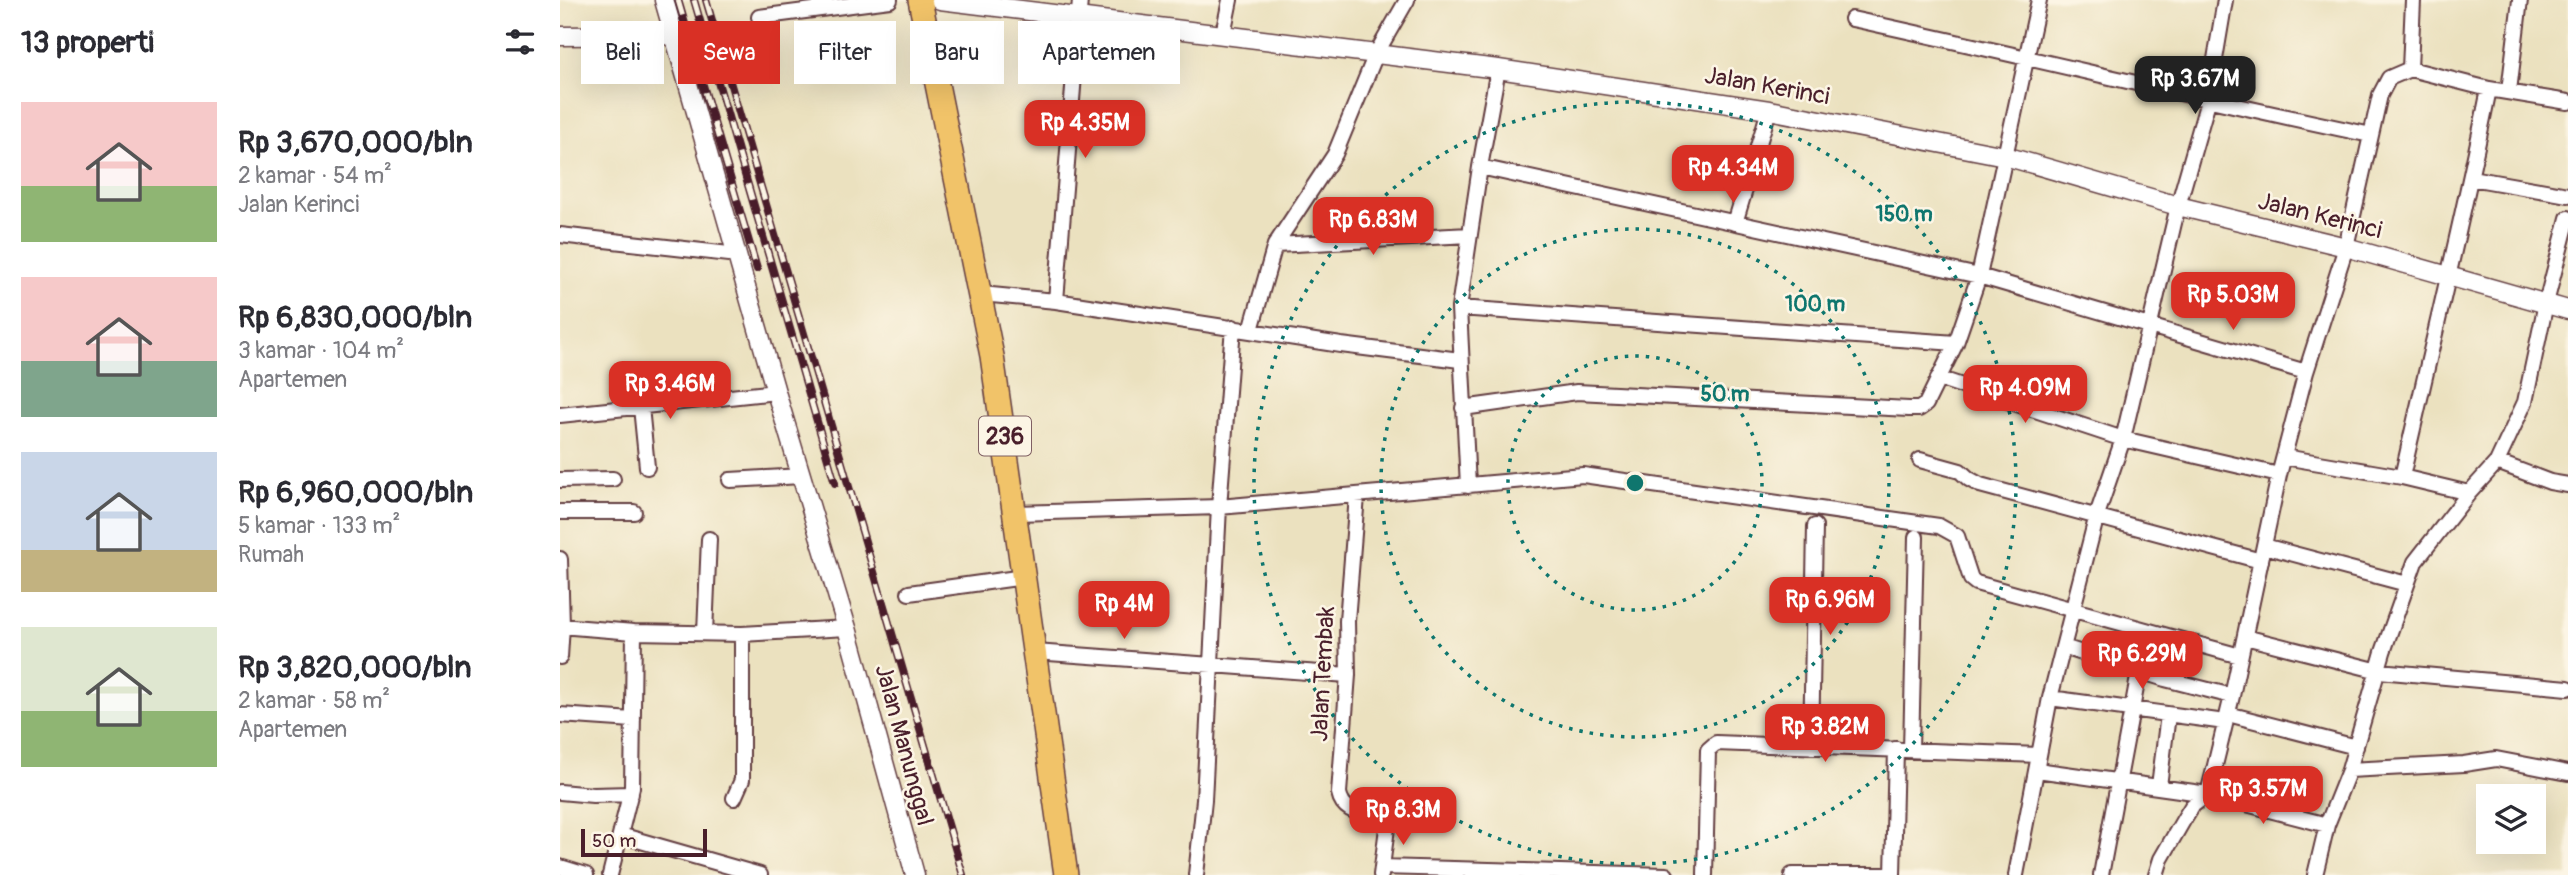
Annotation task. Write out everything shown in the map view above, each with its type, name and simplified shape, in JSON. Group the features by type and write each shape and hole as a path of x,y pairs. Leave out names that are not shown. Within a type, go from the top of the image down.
{"main road":[{"name":"236","path":"920,0 981,294 1016,513 1066,875"}],"street":[{"name":"Jalan Manunggal","path":"664,0 915,875"},
{"path":"759,17 890,0"},
{"name":"Jalan Kerinci","path":"940,0 1079,8 1223,34 1498,69 1769,110 2005,156 2178,205 2346,247 2568,310"},
{"path":"1223,34 1230,0"},
{"path":"1251,330 1275,244 1335,154 1376,54 1407,0"},
{"path":"1463,408 1577,392 1919,409 1926,404 1956,343 1979,276 2039,0"},
{"path":"2016,875 2050,698 2097,515 2123,439 2178,205 2208,101 2225,0"},
{"path":"2410,69 2413,0"},
{"path":"2509,91 2520,0"},
{"path":"1056,301 1079,8"},
{"path":"1852,19 2028,57 2208,101 2371,135"},
{"path":"560,36 674,35"},
{"path":"1468,486 1460,360 1460,309 1480,166 1498,69"},
{"path":"2156,875 2161,859 2192,806 2208,794 2241,656 2279,475 2306,372 2346,247 2380,95 2389,78 2410,69 2489,89 2568,102"},
{"path":"2402,477 2472,178 2489,89"},
{"path":"1735,223 1769,110"},
{"path":"1480,166 1979,276 2306,372"},
{"path":"2472,178 2568,195"},
{"path":"2315,875 2327,824 2349,770 2383,652 2415,562 2497,462 2525,402 2546,303 2568,219"},
{"path":"560,235 738,255"},
{"path":"1275,244 1470,235"},
{"path":"981,294 1056,301 1341,345 1460,360"},
{"path":"1460,309 1956,343"},
{"path":"1196,875 1233,327"},
{"path":"1938,378 2123,439 2279,475"},
{"path":"560,415 776,392"},
{"path":"641,407 648,467"},
{"path":"2284,457 2402,477 2469,493"},
{"path":"1920,460 1960,471 1980,485 2097,515 2262,554 2407,584"},
{"path":"2497,462 2550,482 2568,485"},
{"path":"1016,513 1219,507 1583,475 1939,526 1957,536 1971,579 1976,583 2241,656"},
{"path":"730,481 801,476"},
{"path":"560,480 613,479"},
{"name":"Jalan Tembak","path":"1357,496 1347,621 1348,675 1339,793 1340,801 1346,809 1388,820 1382,871"},
{"path":"560,512 634,512"},
{"path":"1811,747 1815,526"},
{"path":"1792,875 1892,875 1904,750 1916,537"},
{"path":"705,634 709,539"},
{"path":"560,559 560,657"},
{"path":"909,593 1024,577"},
{"path":"561,626 705,634 846,628"},
{"path":"610,875 631,794 634,632"},
{"path":"734,798 742,780 742,634"},
{"path":"2245,637 2379,671 2568,688"},
{"path":"2063,648 2138,672 2232,696"},
{"path":"1035,652 1348,675"},
{"path":"2101,875 2138,672"},
{"path":"2050,698 2168,715 2226,718 2356,747"},
{"path":"560,715 633,720"},
{"path":"2159,786 2168,715"},
{"path":"1705,875 1708,750 1716,743 2039,755"},
{"path":"2349,770 2464,764 2496,759 2568,773"},
{"path":"2037,770 2208,794 2327,824"},
{"path":"560,792 631,794"},
{"path":"620,835 760,875"},
{"path":"560,867 586,875"},
{"path":"1382,871 1666,875"}],"railway":[{"path":"678,0 757,269"},
{"path":"694,0 835,483"},
{"path":"706,0 963,875"}]}
